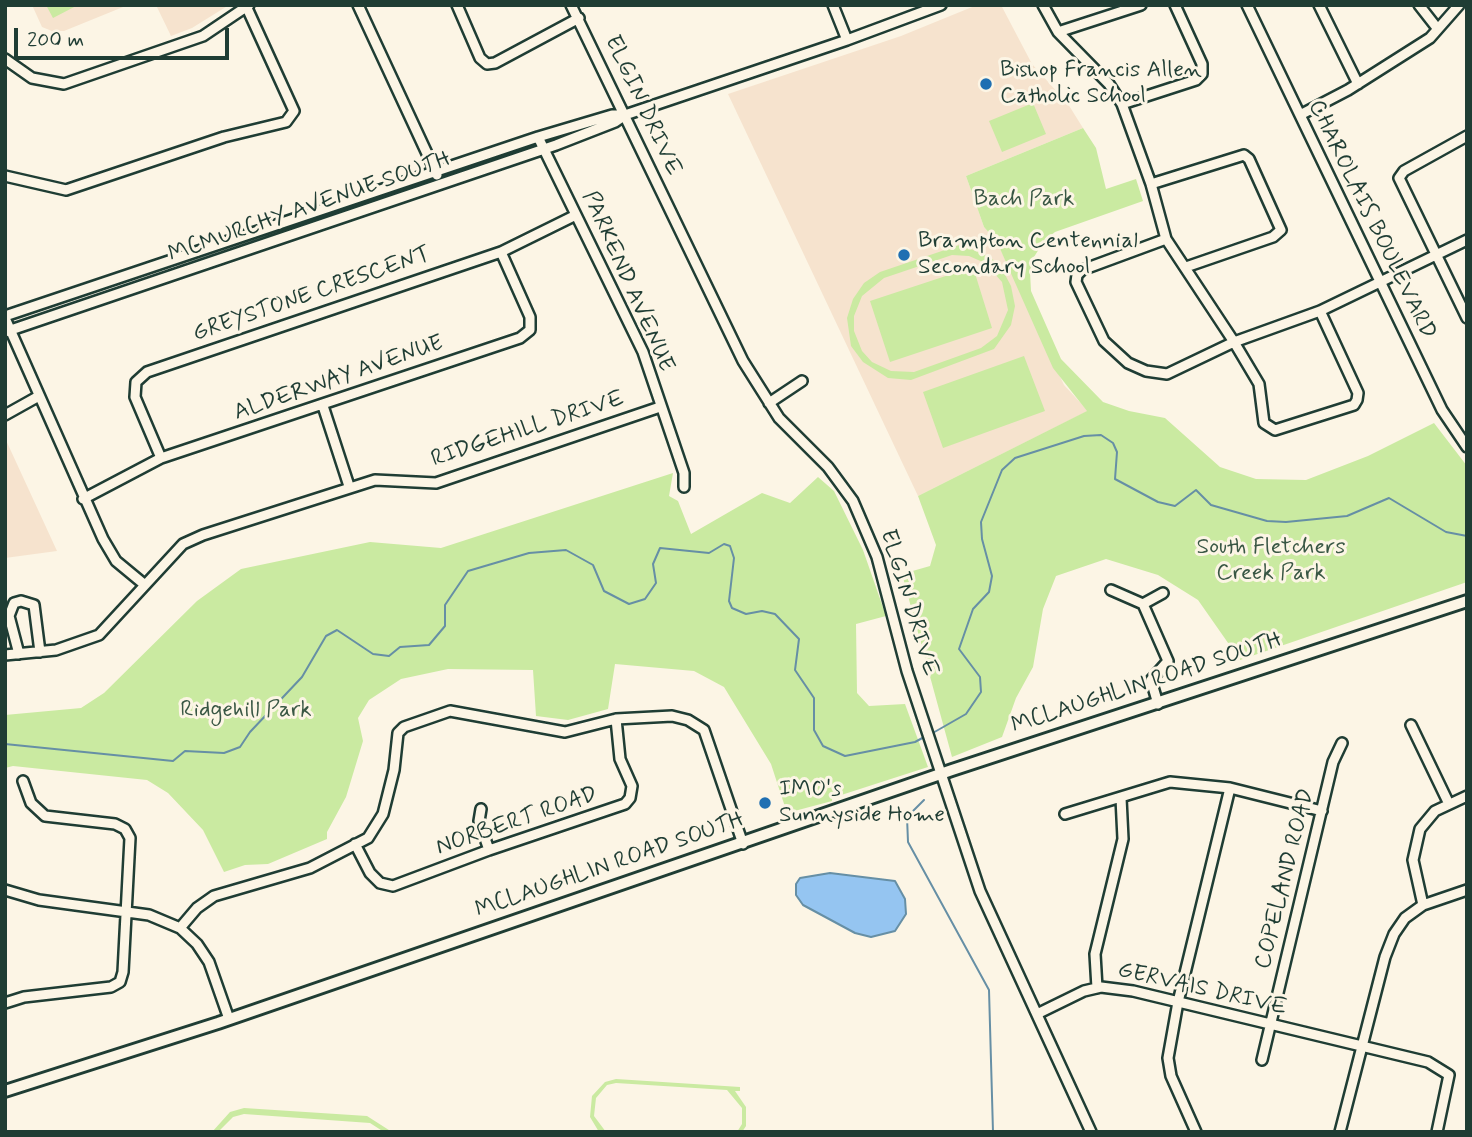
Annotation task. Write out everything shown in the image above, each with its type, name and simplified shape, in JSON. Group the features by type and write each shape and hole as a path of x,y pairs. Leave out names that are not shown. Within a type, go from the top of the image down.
{"main road":[{"name":"MCLAUGHLIN ROAD SOUTH","path":"5,1091 229,1019 940,774 1467,601"}],"street":[{"path":"358,5 440,184"},
{"path":"457,5 480,58 487,64 495,63 579,18"},
{"name":"ELGIN DRIVE","path":"572,5 743,361 779,418 828,467 853,501 877,557 908,671 980,891 1091,1132"},
{"path":"832,5 848,40"},
{"name":"MCMURCHY AVENUE SOUTH","path":"7,331 545,149 615,122 625,115 848,40 940,5"},
{"path":"1044,5 1058,32 1109,84 1122,104 1151,184 1166,239 1259,384 1264,423 1268,428 1275,430 1354,405 1359,394 1320,311"},
{"path":"1058,32 1141,5"},
{"path":"1122,104 1196,80 1202,74 1202,64 1175,5"},
{"name":"CHAROLAIS BOULEVARD","path":"1247,5 1442,410 1467,447"},
{"path":"1319,5 1358,83"},
{"path":"1419,5 1437,28"},
{"path":"1300,115 1430,38 1459,5"},
{"path":"5,59 32,78 64,84 203,36 248,6 294,111 286,122 224,137 66,190 5,176"},
{"name":"MCMURCHY AVENUE SOUTH","path":"5,317 538,137 612,115 625,115"},
{"path":"1467,136 1404,171 1399,178 1467,318"},
{"name":"PARKEND AVENUE","path":"538,137 643,352 684,473 684,486"},
{"path":"1151,184 1244,155 1249,159 1281,230 1273,237 1186,267"},
{"name":"GREYSTONE CRESCENT","path":"161,458 135,397 136,382 147,372 501,252 576,215"},
{"path":"1166,239 1082,270 1077,275 1076,282 1104,341 1128,363 1158,374 1167,374 1234,342 1320,311 1467,240"},
{"name":"ALDERWAY AVENUE","path":"83,499 161,458 520,338 530,330 530,317 501,252"},
{"path":"5,317 7,331 39,396 83,499 116,561 145,585"},
{"path":"769,404 802,381"},
{"path":"5,415 39,396"},
{"path":"323,406 349,486"},
{"name":"RIDGEHILL DRIVE","path":"5,655 40,652 99,635 183,544 349,486 375,480 436,483 660,407"},
{"path":"1111,590 1143,604 1168,661 1151,680 1158,704"},
{"path":"1143,604 1163,593"},
{"path":"19,654 9,616 13,603 21,601 34,606 40,652"},
{"path":"180,928 197,908 214,897 310,868 368,838 383,814 394,770 395,739 404,727 450,711 565,732 616,719 672,716 688,720 704,730 743,844"},
{"name":"NORBERT ROAD","path":"355,844 370,873 380,883 393,886 625,804 631,798 632,786 620,759 616,719"},
{"path":"1411,725 1448,804"},
{"name":"COPELAND ROAD","path":"1262,1060 1333,762 1342,743"},
{"path":"5,1003 24,998 111,987 120,982 123,972 130,838 125,829 116,824 45,816 31,803 23,781"},
{"path":"1065,814 1170,782 1230,788 1322,811"},
{"path":"1196,1132 1171,1076 1168,1058 1178,1002 1230,788"},
{"path":"1423,905 1413,860 1424,821 1448,804 1467,796"},
{"path":"1097,988 1095,954 1123,839 1121,798"},
{"path":"481,809 480,821 489,850"},
{"path":"5,890 39,900 149,915 180,928 197,944 209,962 229,1019"},
{"path":"1340,1132 1394,934 1405,918 1423,905 1467,890"},
{"name":"GERVAIS DRIVE","path":"1037,1014 1084,991 1097,988 1133,991 1427,1062 1449,1075 1437,1132"}],"shaded area":[{"path":"32,5 128,5 64,31 52,31 42,27"},
{"path":"156,5 229,5 192,28 171,36"},
{"name":"Brampton Centennial Secondary School","path":"977,5 1001,5 1032,64 1068,104 1083,128 966,176 984,227 997,242 1064,385 1088,411 918,496 728,94 901,36"},
{"path":"5,438 57,551 5,558"}],"green space":[{"path":"46,5 78,5 53,18"},
{"path":"1033,103 1046,134 1002,152 989,121"},
{"name":"South Fletchers Creek Park","path":"1083,128 1096,148 1106,189 1136,179 1143,201 1055,232 1044,241 1034,257 1030,272 1031,291 1061,359 1103,402 1129,411 1165,418 1220,467 1256,479 1306,480 1368,456 1434,423 1467,466 1467,582 1240,660 1198,600 1158,575 1106,559 1056,576 1043,609 1033,667 1016,698 1002,737 952,757 902,574 930,566 936,545 918,496 1087,411 1053,368 997,242 984,227 966,176"},
{"path":"986,236 988,243 971,249 990,257 1001,267 1011,286 1015,306 1011,325 994,349 911,380 888,378 863,362 851,346 847,318 853,299 864,283 880,272","holes":["952,255 969,256 985,263 1002,282 1008,310 997,336 981,348 914,372 891,371 872,362 862,351 854,331 854,316 862,296 884,278"]},
{"path":"973,267 992,328 890,362 870,301"},
{"path":"1024,356 1045,411 943,448 923,392"},
{"name":"Ridgehill Park","path":"673,473 669,496 678,501 691,534 762,493 790,503 818,477 834,491 863,550 886,616 856,624 857,693 869,706 905,704 928,767 832,798 832,801 787,813 771,764 724,687 694,671 615,664 608,709 568,720 536,716 533,670 448,669 401,679 369,700 358,718 363,741 346,797 327,832 327,839 268,864 245,865 224,872 203,830 168,793 147,780 13,766 5,768 5,715 81,708 104,693 197,601 241,569 370,542 441,548"},
{"path":"616,1079 740,1087 740,1091 735,1091 746,1107 746,1126 742,1132 737,1132 742,1124 742,1108 727,1090 616,1083 607,1085 596,1098 594,1116 606,1132 599,1132 590,1117 592,1096 605,1082"},
{"path":"244,1108 367,1116 392,1132 384,1132 370,1123 244,1114 233,1117 218,1132 212,1132 230,1112"}],"water":[{"path":"830,873 895,881 905,899 906,914 895,931 871,937 855,933 803,905 796,895 796,884 800,878"}],"waterway":[{"path":"931,734 966,714 981,692 980,677 959,649 973,609 989,592 992,576 982,539 981,522 1002,470 1015,458 1084,436 1101,435 1113,443 1117,452"},
{"path":"1117,452 1115,479 1158,502 1175,506 1196,490 1211,505 1267,521 1286,522 1347,516 1389,498 1446,532 1467,536"},
{"path":"5,744 173,761 185,751 224,753 240,747 250,732 302,677 326,636 337,630 373,654 389,656 400,647 429,645 445,626 445,605 468,571 529,553 566,550 593,565 604,591 629,604 645,599 656,583 653,564 660,548 709,553 724,544 730,546 734,558 729,601 732,608 746,614 762,611 775,614 799,639 795,670 814,698 814,730 823,746 845,756 915,742 926,736"},
{"path":"924,800 907,817 908,842 989,990 993,1132"}],"place":[{"name":"Bishop Francis Allen Catholic School","path":"986,84"},
{"name":"Brampton Centennial Secondary School","path":"904,255"},
{"name":"IMO's Sunnyside Home","path":"765,803"}],"park label":[{"name":"Bach Park","path":"1024,200"}]}
